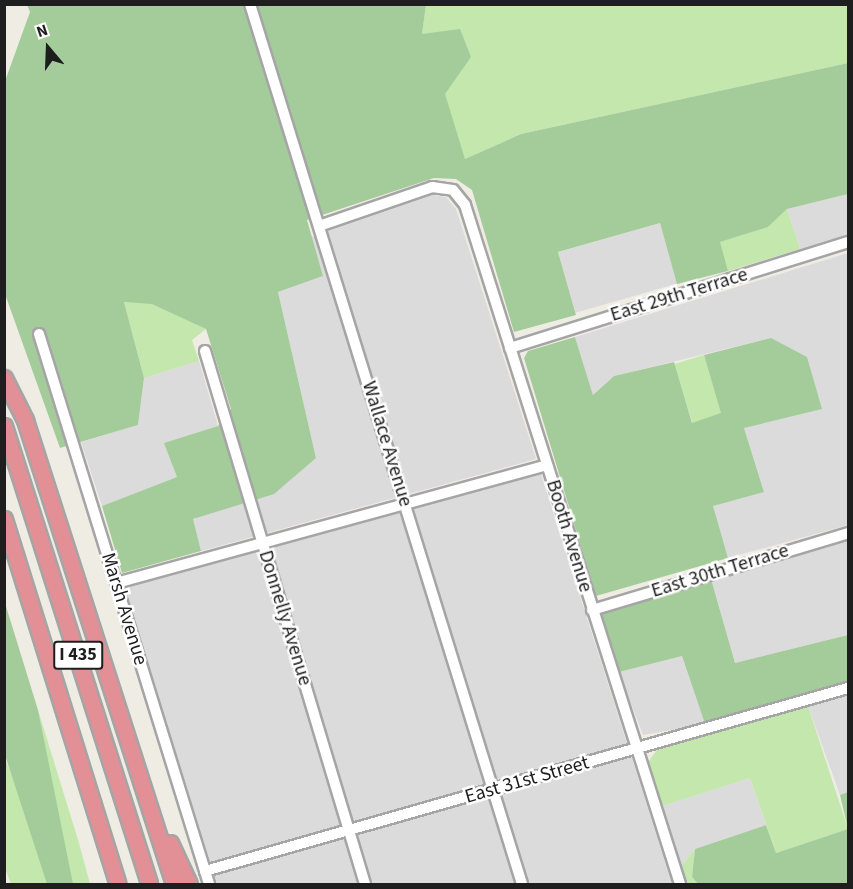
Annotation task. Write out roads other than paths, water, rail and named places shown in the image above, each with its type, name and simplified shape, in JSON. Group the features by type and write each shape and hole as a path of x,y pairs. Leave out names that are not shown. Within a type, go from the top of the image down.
{"highway":[{"path":"4,378 25,420 174,885"},
{"name":"I 435","path":"4,426 149,885"},
{"name":"I 435","path":"4,519 118,885"},
{"path":"154,819 189,885"},
{"path":"111,861 112,885"}],"street":[{"name":"Wallace Avenue","path":"250,4 522,885"},
{"name":"Booth Avenue","path":"319,226 432,187 453,190 465,205 680,885"},
{"name":"East 29th Terrace","path":"510,348 849,242"},
{"name":"Marsh Avenue","path":"39,334 209,885"},
{"name":"Donnelly Avenue","path":"205,351 365,885"},
{"path":"116,583 547,465"},
{"name":"East 30th Terrace","path":"592,610 849,533"},
{"name":"East 31st Street","path":"205,871 849,688"}]}
